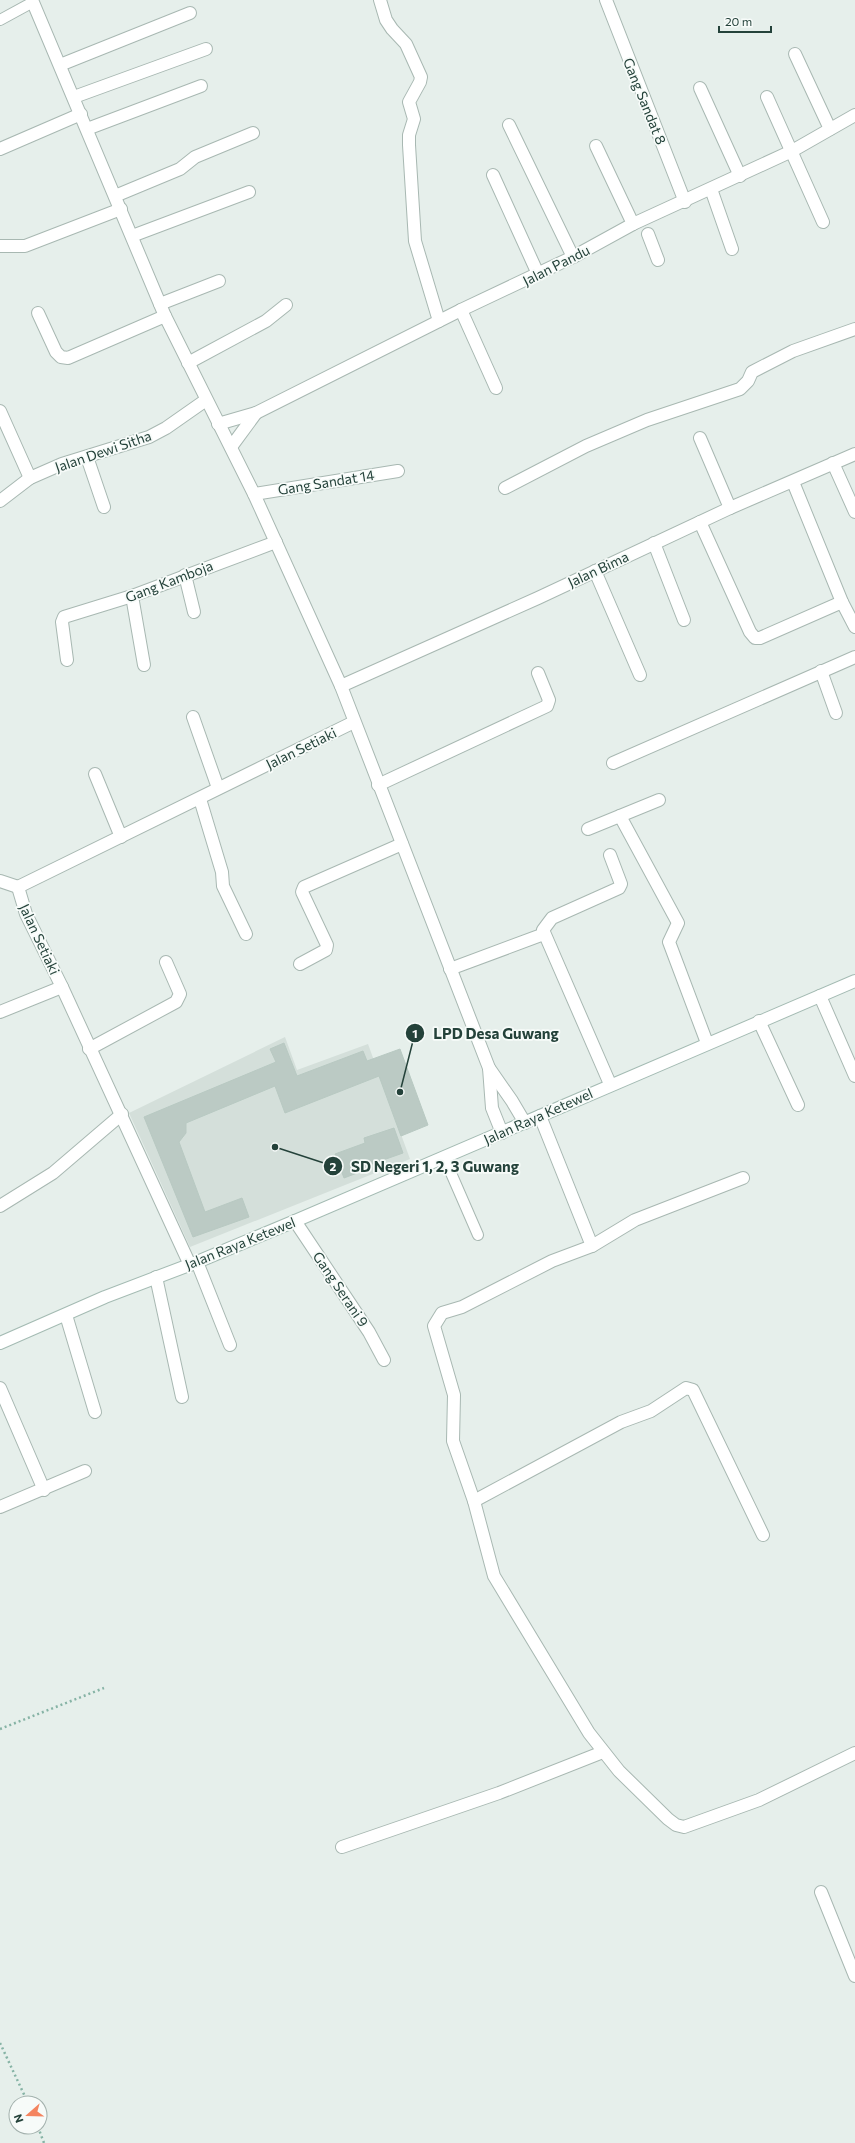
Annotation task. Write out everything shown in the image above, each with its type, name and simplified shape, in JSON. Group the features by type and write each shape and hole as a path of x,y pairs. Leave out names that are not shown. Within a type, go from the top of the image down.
{"street":[{"path":"380,0 386,20 392,30 406,44 421,77 420,82 409,102 414,119 409,135 409,145 415,241 440,322"},
{"name":"Gang Sandat 8","path":"606,0 686,202"},
{"path":"34,1 165,316 254,494 341,686 378,785 489,1068 525,1123"},
{"path":"60,65 190,13"},
{"path":"74,97 206,49"},
{"path":"795,54 830,129"},
{"path":"87,129 201,86"},
{"path":"700,88 740,176"},
{"path":"767,97 823,222"},
{"path":"0,149 81,114"},
{"name":"Jalan Pandu","path":"218,424 256,413 440,322 461,310 573,257 633,224 686,202 792,152 855,115"},
{"path":"509,125 573,257"},
{"path":"115,196 180,169 195,157 253,133"},
{"path":"596,146 633,224"},
{"path":"493,175 538,274"},
{"path":"711,189 732,249"},
{"path":"132,236 249,192"},
{"path":"0,246 25,246 121,209"},
{"path":"648,234 658,260"},
{"path":"160,304 219,281"},
{"path":"188,364 266,321 286,305"},
{"path":"461,310 496,388"},
{"path":"38,313 56,352 61,357 68,358 165,316"},
{"path":"505,488 586,446 647,420 740,389 748,381 752,372 793,351 855,329"},
{"name":"Jalan Dewi Sitha","path":"0,501 30,478 62,464 149,437 166,428 206,400"},
{"path":"0,411 30,478"},
{"name":"Jalan Pandu","path":"231,447 256,413"},
{"path":"700,438 730,508"},
{"name":"Jalan Bima","path":"341,686 730,508 855,454"},
{"path":"87,457 104,507"},
{"path":"833,463 855,512"},
{"name":"Gang Sandat 14","path":"254,494 398,471"},
{"path":"793,482 842,602 855,627"},
{"path":"700,522 750,632 755,638 760,638 842,602"},
{"name":"Gang Kamboja","path":"67,660 63,619 132,596 276,542"},
{"path":"654,543 684,620"},
{"path":"595,571 640,674"},
{"path":"185,575 194,612"},
{"path":"132,596 144,666"},
{"path":"613,763 855,657"},
{"path":"821,671 836,713"},
{"path":"378,785 547,706 549,700 538,673"},
{"path":"193,717 218,788"},
{"name":"Jalan Setiaki","path":"230,1345 193,1263 122,1114 89,1049 62,987 26,914 18,887 200,799 218,788 354,722"},
{"path":"95,774 121,837"},
{"path":"200,799 222,872 223,886 246,934"},
{"path":"588,829 659,800"},
{"path":"620,816 678,923 669,942 707,1043"},
{"path":"300,964 326,950 328,945 302,892 304,887 402,844"},
{"path":"610,855 620,884 619,888 552,918 546,924 544,934 610,1084"},
{"path":"0,881 18,887"},
{"path":"450,969 544,934"},
{"path":"89,1049 176,1002 180,994 166,962"},
{"name":"Jalan Raya Ketewel","path":"0,1343 66,1314 295,1221 525,1123 610,1084 855,981"},
{"path":"0,1012 62,987"},
{"path":"820,996 855,1076"},
{"path":"759,1021 798,1105"},
{"path":"489,1068 492,1108 502,1133"},
{"path":"0,1206 53,1173 122,1114"},
{"path":"540,1116 592,1246"},
{"path":"742,1178 635,1220 592,1246 552,1261 462,1306 442,1313 434,1326 454,1395 453,1441 474,1501 489,1560 501,1590 589,1733 619,1771 668,1819 676,1825 684,1827 760,1800 855,1753"},
{"name":"Gang Serani 9","path":"295,1221 366,1327 384,1360"},
{"path":"156,1277 182,1397"},
{"path":"66,1314 95,1412"},
{"path":"0,1388 44,1490"},
{"path":"474,1501 621,1422 651,1411 674,1394 686,1388 692,1390 763,1535"},
{"path":"0,1507 44,1490 84,1471"},
{"path":"342,1847 499,1793 604,1752"},
{"path":"821,1892 855,1976"}],"lane":[{"path":"0,20 34,1"},
{"path":"444,1157 478,1235"}],"path":[{"path":"0,1729 104,1688"},
{"path":"0,2043 24,2095"}],"shaded area":[{"path":"285,1037 297,1070 368,1044 410,1159 190,1247 129,1113"}],"building":[{"path":"284,1043 297,1076 363,1051 367,1061 400,1049 428,1125 401,1136 379,1076 285,1113 275,1086 186,1123 186,1133 179,1142 205,1212 242,1198 249,1217 193,1237 144,1117 276,1062 270,1049"},
{"path":"394,1128 403,1153 369,1165 370,1168 344,1178 335,1154 365,1143 364,1138"}],"place":[{"name":"LPD Desa Guwang","path":"400,1092"},
{"name":"SD Negeri 1, 2, 3 Guwang","path":"275,1147"}]}
